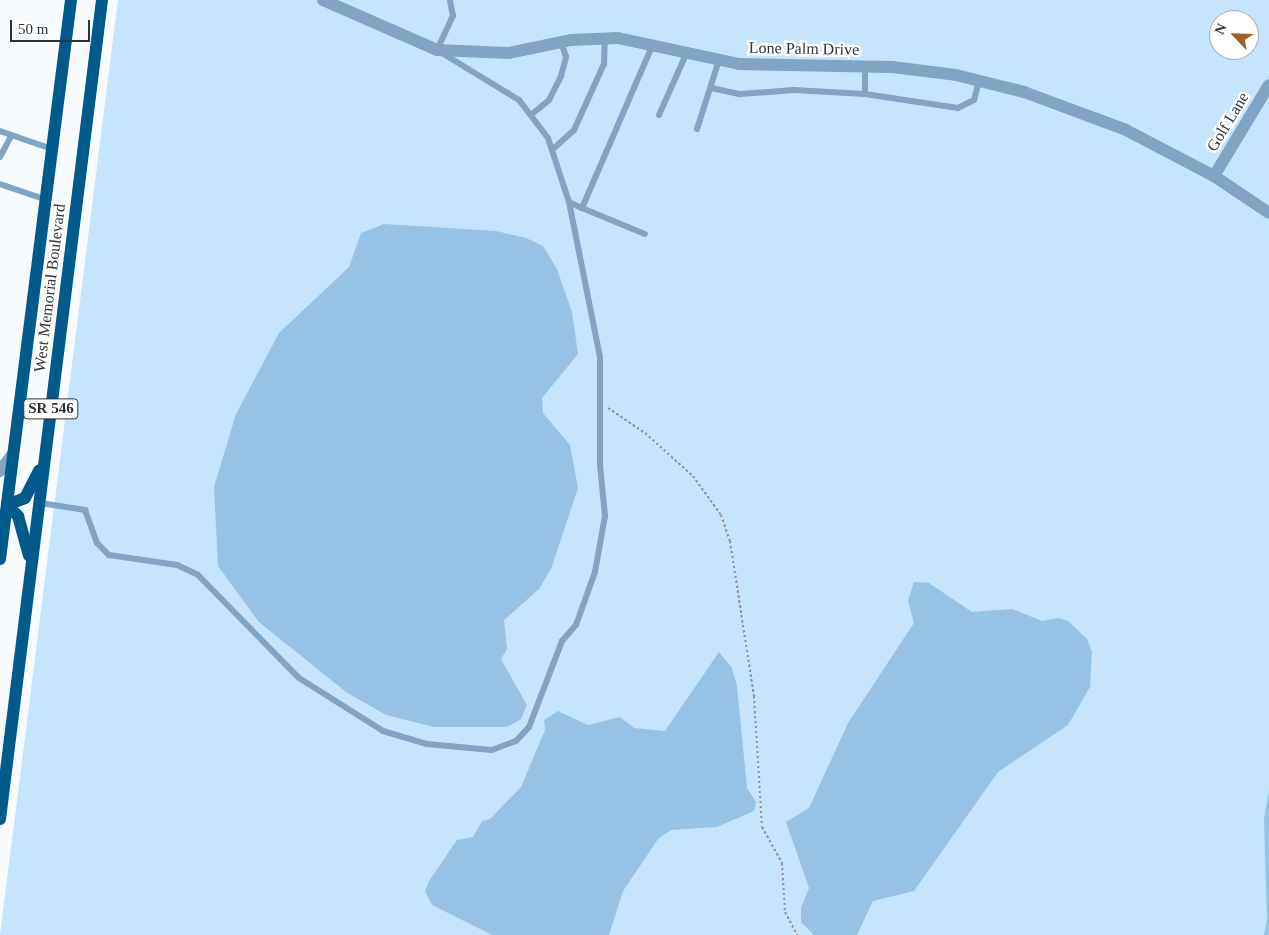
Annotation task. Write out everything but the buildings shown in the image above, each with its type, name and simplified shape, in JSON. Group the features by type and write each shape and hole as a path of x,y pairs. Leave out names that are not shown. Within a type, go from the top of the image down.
{"main road":[{"name":"West Memorial Boulevard","path":"3,503 13,454 70,0"},
{"name":"West Memorial Boulevard","path":"0,819 102,0"},
{"path":"3,503 25,498 44,467"},
{"path":"3,503 18,516 32,566"},
{"name":"SR 546","path":"0,558 3,503"}],"street":[{"name":"Lone Palm Drive","path":"323,0 437,50 509,53 561,42 605,38 654,42 718,60 775,68 865,67 925,70 979,81 1110,123 1214,176 1269,212"},
{"name":"Golf Lane","path":"1214,176 1269,85"},
{"path":"0,471 13,454"}],"lane":[{"path":"40,503 85,510 97,543 109,555 177,565 198,575 275,657 365,722 412,741 492,750 516,741 529,727 562,640 576,625 595,572 605,516 600,464 602,404 600,357 569,202 553,149 532,114 501,87 437,50 453,16 450,0"},
{"path":"553,149 574,130 604,64 605,38"},
{"path":"532,114 549,100 561,76 566,57 561,42"},
{"path":"582,208 654,42"},
{"path":"659,116 688,51"},
{"path":"696,129 711,88 718,60"},
{"path":"865,67 865,94"},
{"path":"711,88 740,94 794,90 865,94 958,108 974,100 979,81"},
{"path":"0,131 10,138 52,148"},
{"path":"0,157 10,138"},
{"path":"0,184 44,199"},
{"path":"569,202 645,234"}],"path":[{"path":"602,404 645,433 693,476 708,493 727,532 754,696 762,828 782,863 785,912 797,935"}],"shaded area":[{"path":"118,0 1269,0 1269,935 0,935"},
{"path":"384,224 496,231 526,238 543,246 557,269 572,312 578,354 542,398 543,413 570,445 578,488 551,569 539,589 504,620 507,649 501,659 527,705 521,719 507,727 434,727 386,715 346,692 259,622 218,566 214,487 236,414 279,333 349,267 361,233"},
{"path":"914,582 929,583 972,612 1012,609 1042,621 1059,618 1068,621 1087,639 1092,652 1090,687 1068,725 998,772 914,891 873,901 857,935 814,935 801,922 801,908 809,888 786,822 809,808 848,723 914,623 908,601"},
{"path":"719,652 732,668 737,686 747,788 756,802 754,811 717,827 671,830 658,839 623,891 609,935 492,935 432,905 425,891 429,881 457,840 473,837 482,821 490,819 521,787 545,730 544,720 558,711 588,725 620,717 634,728 665,731"},
{"path":"1269,790 1269,935 1264,935 1267,920 1264,819"}]}
